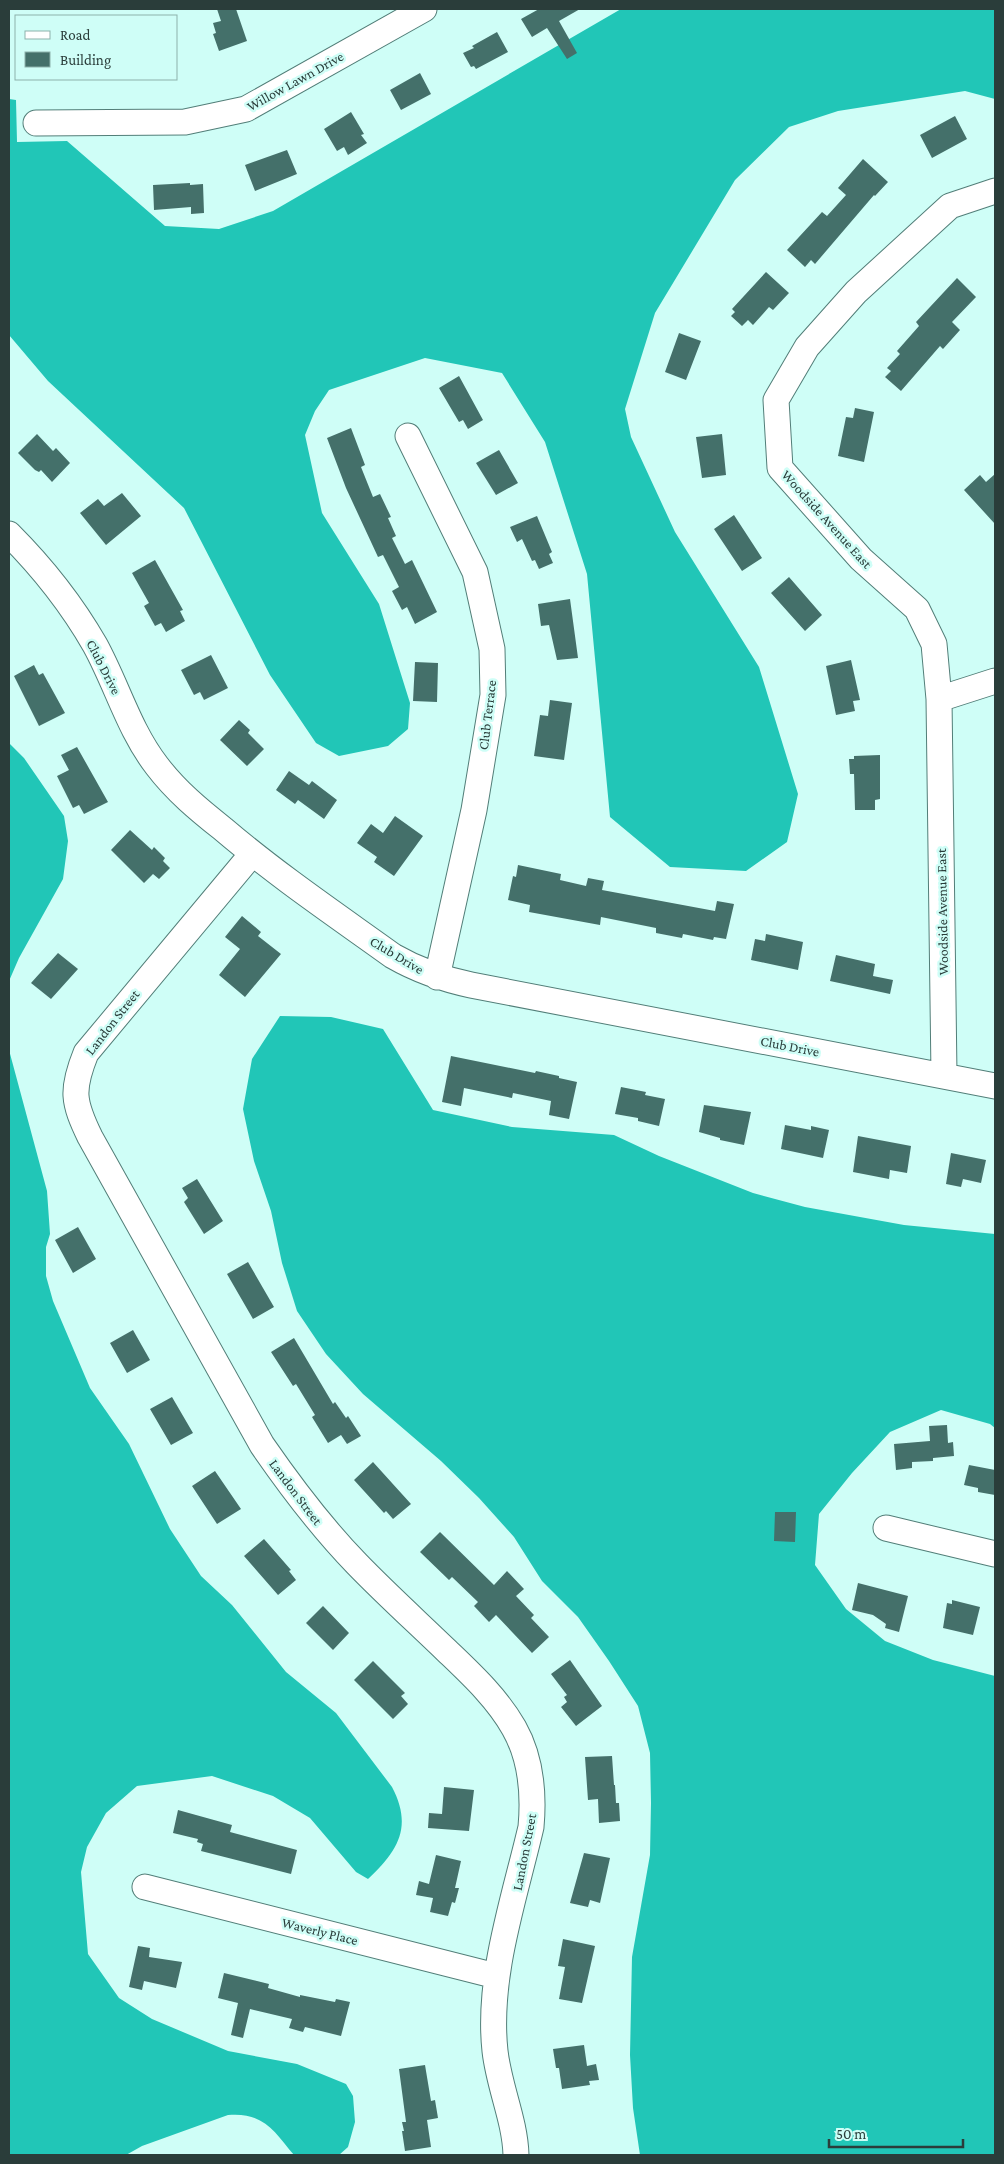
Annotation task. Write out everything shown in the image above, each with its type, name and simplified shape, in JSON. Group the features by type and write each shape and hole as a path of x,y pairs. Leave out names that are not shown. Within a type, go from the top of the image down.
{"street":[{"name":"Willow Lawn Drive","path":"36,122 185,122 246,109 424,9"},
{"name":"Woodside Avenue East","path":"944,1075 939,699 934,644 917,609 861,559 780,468 776,400 807,347 856,292 950,206 995,191"},
{"name":"Club Terrace","path":"408,436 475,572 492,649 493,695 474,810 437,977"},
{"name":"Club Drive","path":"9,534 65,598 94,644 134,729 157,766 184,797 252,854 393,956 415,969 437,977 995,1086"},
{"path":"939,699 995,681"},
{"name":"Landon Street","path":"252,854 86,1054 75,1088 77,1108 90,1137 262,1445 291,1487 323,1527 357,1564 477,1680 514,1728 530,1777 533,1803 531,1827 496,1976 493,2005 495,2051 501,2085 515,2141 516,2155"},
{"path":"886,1528 995,1554"},
{"name":"Waverly Place","path":"145,1887 496,1976"}],"green space":[{"path":"621,9 995,9 995,99 965,91 838,111 789,127 735,180 655,313 625,409 631,437 675,532 759,667 798,794 787,842 746,871 670,867 610,817 587,574 545,442 502,373 425,358 329,390 315,411 305,435 322,513 379,604 410,703 408,729 388,746 339,756 316,743 270,675 184,508 48,381 9,335 9,99 16,100 17,142 67,141 165,226 219,229 273,211"},
{"path":"9,743 24,758 64,816 68,841 63,879 19,958 9,981"},
{"path":"280,1016 331,1017 383,1029 433,1110 512,1127 614,1135 659,1156 753,1193 805,1207 904,1225 995,1234 995,1428 990,1424 941,1410 890,1432 852,1473 819,1514 815,1565 846,1609 885,1641 933,1660 995,1676 995,2155 640,2155 633,2108 630,2055 632,1957 650,1855 651,1803 650,1753 638,1706 578,1617 542,1581 514,1537 479,1498 441,1461 363,1394 326,1354 297,1311 282,1263 271,1211 254,1161 243,1109 252,1059"},
{"path":"9,1050 47,1191 50,1234 46,1247 46,1276 53,1301 90,1388 129,1444 170,1529 201,1576 232,1605 286,1672 336,1713 392,1787 401,1814 402,1826 394,1848 379,1869 368,1879 356,1872 310,1818 273,1796 212,1776 137,1786 106,1813 87,1847 81,1872 88,1954 119,1998 152,2019 228,2051 297,2064 346,2084 353,2096 355,2122 348,2147 339,2155 294,2155 274,2131 259,2120 240,2115 228,2115 142,2146 126,2155 9,2155"}],"building":[{"path":"217,9 236,9 247,41 219,51 213,34 216,33 213,23 221,21"},
{"path":"539,9 580,9 559,21 577,53 567,59 547,28 532,37 521,19"},
{"path":"497,32 508,52 476,69 474,66 471,67 463,53 474,48 472,46"},
{"path":"420,73 431,94 401,110 390,90"},
{"path":"351,112 364,134 361,135 367,143 348,155 344,147 337,151 324,129"},
{"path":"955,116 967,139 932,158 920,135"},
{"path":"287,150 297,174 255,191 245,165"},
{"path":"863,159 888,182 874,195 815,264 811,260 805,267 787,250 822,212 827,216 846,195 838,188"},
{"path":"190,183 190,185 203,184 204,213 191,214 191,207 154,210 153,185"},
{"path":"766,272 789,293 773,310 769,307 753,325 748,320 742,326 731,316 735,312 732,309"},
{"path":"957,278 976,297 952,322 960,330 943,349 940,346 901,391 885,377 891,371 887,368 900,354 897,351 919,326 916,322"},
{"path":"679,333 701,341 686,380 665,372"},
{"path":"459,376 483,420 468,429 463,420 459,422 439,388"},
{"path":"855,408 874,412 864,462 838,456 846,417 853,418"},
{"path":"351,428 365,465 361,467 373,497 380,494 391,517 388,518 396,536 392,538 405,564 412,560 437,612 415,624 407,607 402,610 392,591 399,587 383,555 378,557 346,488 327,438"},
{"path":"37,434 53,451 56,448 70,463 52,482 41,470 39,472 35,470 18,453"},
{"path":"722,434 726,475 702,478 696,437"},
{"path":"499,450 518,483 496,495 476,463"},
{"path":"995,474 995,524 964,490 980,475 986,482"},
{"path":"122,493 141,516 106,545 80,513 98,499 104,506"},
{"path":"734,515 762,558 742,571 714,529"},
{"path":"537,516 552,552 549,554 553,563 539,569 535,560 532,561 522,539 517,542 510,527"},
{"path":"155,560 183,610 180,611 185,621 166,632 161,623 155,626 144,606 149,603 132,573"},
{"path":"789,577 822,615 805,631 771,593"},
{"path":"570,599 578,658 557,660 549,625 541,626 538,604"},
{"path":"211,655 228,688 204,700 200,692 194,695 181,670"},
{"path":"851,660 860,700 853,701 855,711 836,715 826,666"},
{"path":"415,662 438,663 437,702 413,701"},
{"path":"34,665 39,675 43,673 65,713 39,726 14,676"},
{"path":"550,700 572,703 564,760 534,756 540,715 548,716"},
{"path":"239,720 250,730 248,733 264,749 247,766 220,740"},
{"path":"77,747 108,802 84,814 79,805 73,808 57,776 69,770 61,755"},
{"path":"880,755 880,799 875,800 875,810 855,810 854,774 850,774 849,759 854,759 854,756"},
{"path":"289,771 309,785 312,781 337,800 324,819 298,800 295,804 276,790"},
{"path":"395,816 423,836 394,876 374,862 377,857 357,843 371,824 383,833"},
{"path":"130,830 152,850 154,847 165,858 163,861 170,868 159,879 153,874 144,883 111,850"},
{"path":"518,865 561,874 560,880 586,886 588,878 604,881 602,890 715,911 717,901 734,904 726,939 714,937 713,940 683,934 682,938 656,933 656,928 601,917 600,925 529,912 530,905 508,900 513,876 516,877"},
{"path":"242,916 261,932 258,936 281,954 245,997 219,975 240,949 225,937"},
{"path":"766,934 803,942 798,970 751,960 755,939 765,941"},
{"path":"58,953 78,969 51,999 31,983"},
{"path":"836,955 875,964 873,976 893,980 890,994 830,981"},
{"path":"451,1056 535,1073 536,1071 577,1082 569,1119 549,1115 551,1101 513,1093 512,1098 464,1088 461,1106 442,1102"},
{"path":"621,1087 646,1092 645,1095 665,1099 659,1126 638,1121 638,1118 615,1114"},
{"path":"704,1105 751,1112 744,1145 720,1140 720,1138 699,1132"},
{"path":"785,1125 811,1130 811,1126 829,1130 823,1158 781,1149"},
{"path":"858,1136 911,1146 907,1173 890,1170 889,1179 853,1172"},
{"path":"951,1153 986,1160 981,1183 963,1179 961,1187 946,1184"},
{"path":"197,1179 223,1221 204,1234 184,1202 188,1198 182,1188"},
{"path":"78,1227 96,1259 73,1273 55,1240"},
{"path":"248,1262 274,1307 253,1319 227,1274"},
{"path":"133,1330 150,1360 127,1373 110,1343"},
{"path":"294,1338 333,1404 335,1402 346,1418 348,1416 361,1436 347,1444 341,1435 328,1443 312,1417 315,1415 296,1384 293,1386 271,1352"},
{"path":"172,1397 193,1433 171,1445 150,1409"},
{"path":"947,1425 948,1443 953,1442 954,1456 933,1458 933,1461 912,1462 912,1468 896,1470 894,1444 930,1441 929,1426"},
{"path":"373,1462 411,1504 393,1519 386,1511 384,1513 354,1480"},
{"path":"969,1465 995,1470 995,1495 978,1492 978,1488 964,1485"},
{"path":"215,1471 241,1509 217,1524 192,1486"},
{"path":"775,1512 796,1512 795,1542 774,1541"},
{"path":"440,1532 494,1585 507,1571 524,1589 516,1596 534,1615 531,1618 549,1637 532,1653 496,1615 489,1622 474,1606 478,1602 452,1577 449,1580 420,1552"},
{"path":"264,1539 291,1570 289,1571 296,1580 278,1595 244,1556"},
{"path":"858,1583 908,1596 899,1632 885,1628 886,1624 873,1615 852,1610"},
{"path":"952,1600 980,1607 973,1635 943,1628 947,1603 952,1604"},
{"path":"323,1606 349,1633 333,1650 306,1623"},
{"path":"570,1660 602,1706 576,1726 561,1707 567,1702 564,1697 567,1695 551,1674"},
{"path":"373,1661 405,1693 401,1696 408,1704 393,1719 354,1680"},
{"path":"612,1756 616,1803 619,1803 620,1821 599,1823 598,1799 588,1800 585,1757"},
{"path":"444,1787 474,1790 469,1831 428,1828 429,1813 442,1814"},
{"path":"178,1810 232,1825 230,1832 297,1850 291,1874 201,1851 203,1844 197,1842 198,1839 173,1833"},
{"path":"584,1853 610,1858 600,1903 590,1900 588,1907 570,1903"},
{"path":"436,1855 461,1861 455,1888 459,1888 455,1903 452,1902 448,1916 430,1912 433,1898 416,1895 419,1881 429,1884"},
{"path":"563,1939 595,1946 582,2003 559,1999 565,1967 558,1966"},
{"path":"138,1946 150,1948 149,1957 182,1962 176,1988 144,1981 142,1990 129,1987"},
{"path":"224,1973 269,1984 268,1988 300,1997 300,1995 335,2002 336,1999 350,2002 341,2036 305,2027 303,2032 289,2028 292,2019 250,2009 243,2038 231,2035 238,2003 218,1998"},
{"path":"584,2045 587,2066 596,2064 599,2080 589,2081 590,2085 562,2089 559,2068 556,2068 553,2049"},
{"path":"425,2065 431,2101 435,2100 438,2118 427,2120 431,2147 405,2151 402,2122 406,2122 399,2069"}]}
